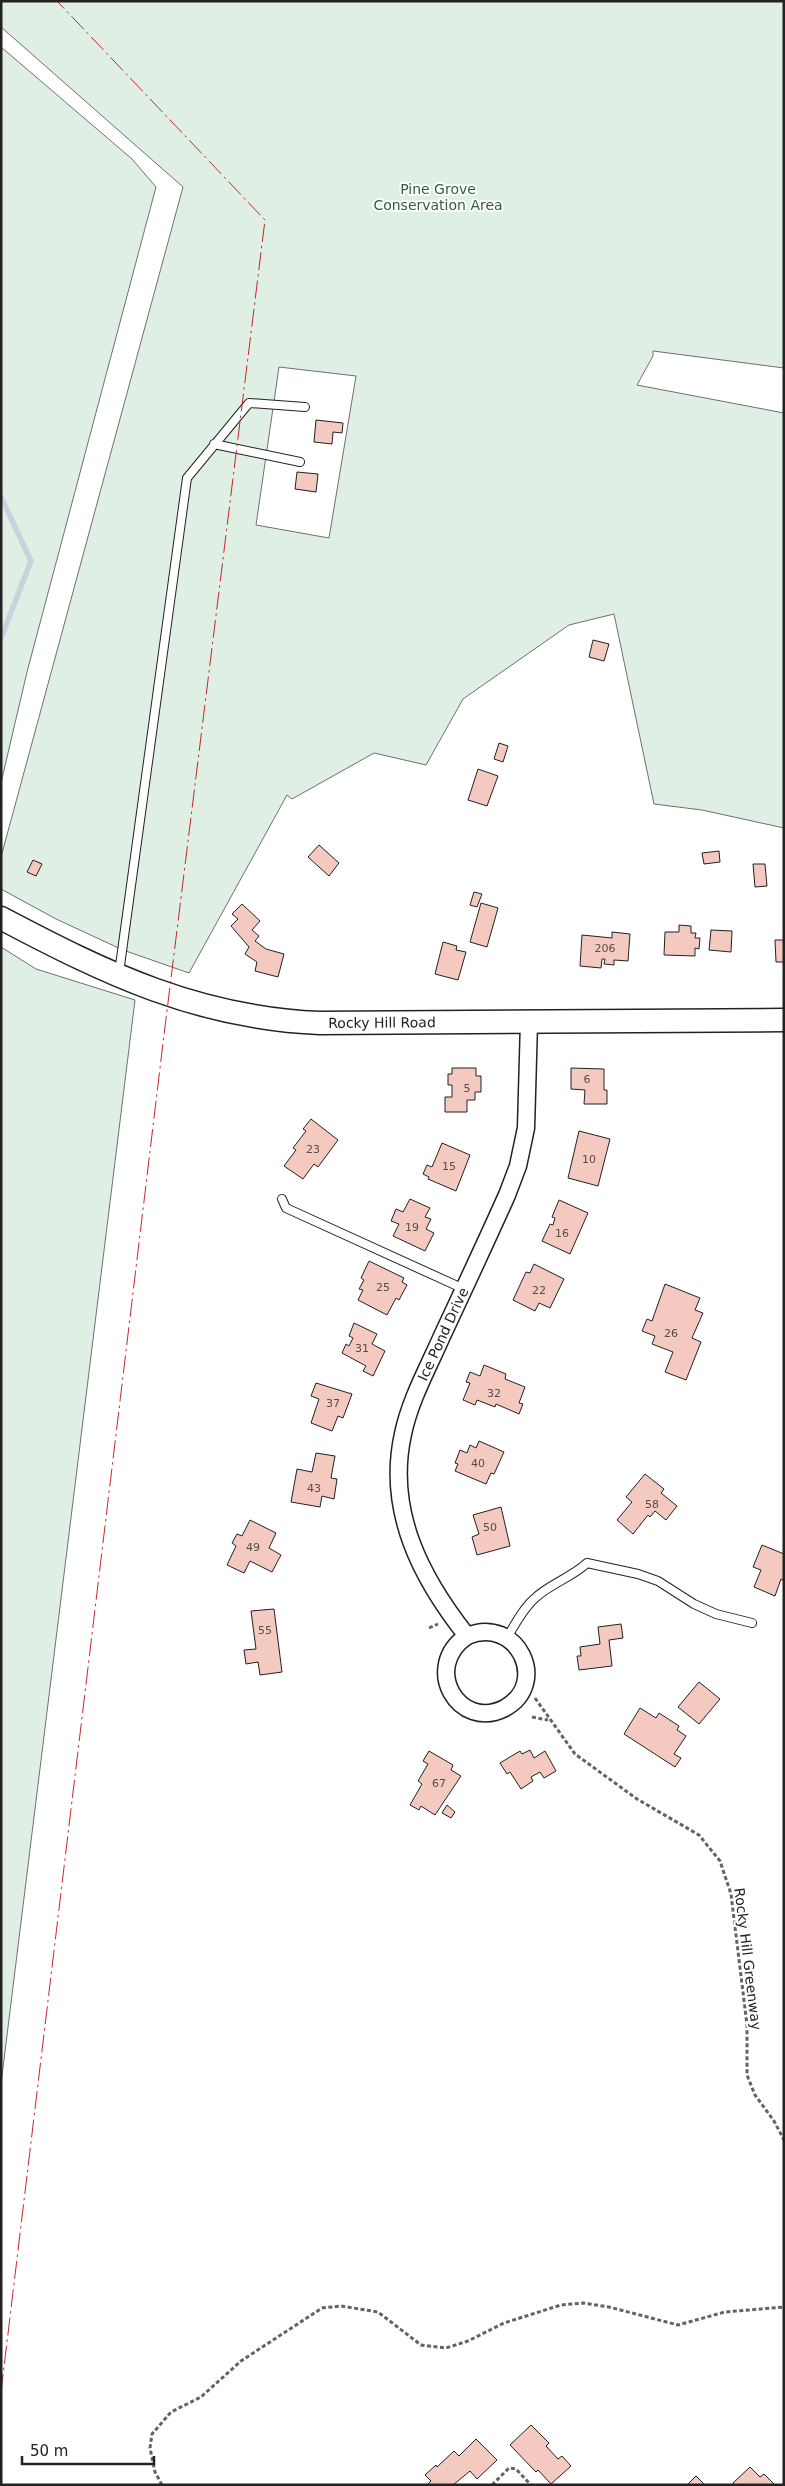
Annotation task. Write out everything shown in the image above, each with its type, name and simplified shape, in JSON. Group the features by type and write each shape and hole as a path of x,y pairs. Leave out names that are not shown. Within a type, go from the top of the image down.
{"main road":[{"name":"Rocky Hill Road","path":"1,918 118,975 176,998 231,1014 259,1018 320,1023 784,1020"}],"street":[{"name":"Ice Pond Drive","path":"466,1636 440,1601 418,1562 404,1522 400,1487 400,1452 408,1415 518,1166 526,1128 529,1022"},
{"path":"487,1632 507,1638 516,1646 523,1657 526,1669 525,1682 516,1699 499,1710 479,1712 461,1704 448,1688 445,1669 452,1650 466,1636 487,1632"}],"lane":[{"path":"118,975 187,478 250,403 305,407"},
{"path":"214,444 300,462"},
{"path":"282,1200 286,1208 464,1289"},
{"path":"507,1638 535,1598 575,1574 587,1563 638,1574 658,1581 694,1604 716,1614 752,1623"}],"path":[{"name":"Rocky Hill Greenway","path":"525,1682 549,1720 575,1754 637,1799 699,1835 720,1861 730,1894 747,2025 747,2075 755,2095 774,2121 784,2140"},
{"path":"532,1717 549,1720"},
{"path":"162,2485 155,2472 150,2448 152,2434 171,2412 201,2397 241,2361 322,2308 341,2306 378,2312 421,2345 446,2348 468,2341 504,2323 561,2305 583,2303 609,2307 678,2325 725,2312 784,2307"},
{"path":"492,2485 509,2468 516,2469 531,2485"}],"green space":[{"name":"Pine Grove Conservation Area","path":"1,1 784,1 784,368 653,351 653,356 637,385 784,413 784,828 702,810 654,804 614,614 569,625 463,699 426,765 374,753 292,799 287,795 189,973 123,950 56,919 1,889 1,857 183,187 1,27","holes":["279,367 356,376 329,538 256,525"]},
{"path":"1,47 132,159 156,187 27,672 1,783"},
{"path":"1,947 36,969 135,1000 1,2084"}],"building":[{"path":"316,420 343,423 342,433 333,432 332,444 314,442"},
{"path":"297,472 318,474 316,492 295,489"},
{"path":"593,640 609,644 604,661 589,657"},
{"path":"499,743 508,746 503,762 494,759"},
{"path":"478,769 498,776 487,806 468,800"},
{"path":"319,845 339,863 329,876 308,857"},
{"path":"719,851 720,862 704,864 702,853"},
{"path":"33,860 42,864 36,876 27,872"},
{"path":"753,864 765,864 767,886 755,887"},
{"path":"474,892 482,894 477,907 470,905"},
{"path":"481,903 498,908 487,947 470,942"},
{"path":"242,904 260,921 252,930 259,936 255,941 266,949 284,954 278,977 255,971 257,962 245,954 249,947 231,926 238,919 232,914"},
{"path":"679,925 691,926 691,933 696,933 695,938 700,938 699,949 695,948 695,956 664,955 665,932 679,932"},
{"path":"711,930 732,931 731,952 709,950"},
{"path":"612,932 630,934 628,961 614,960 614,965 604,964 605,959 602,959 601,968 580,966 582,935 612,938"},
{"path":"775,940 784,940 784,962 776,962"},
{"path":"443,942 457,946 456,950 466,952 458,980 435,974"},
{"path":"452,1068 476,1068 476,1076 481,1076 481,1092 475,1092 475,1100 467,1100 467,1112 445,1112 445,1097 452,1097 452,1085 448,1085 448,1074 452,1074"},
{"path":"571,1068 604,1069 604,1090 607,1090 607,1104 584,1104 585,1090 571,1089"},
{"path":"311,1119 338,1140 318,1167 314,1164 303,1179 284,1166 296,1150 293,1148 306,1131 303,1129"},
{"path":"579,1131 610,1139 598,1186 568,1178"},
{"path":"442,1143 470,1155 456,1191 428,1179 429,1177 423,1174 427,1165 432,1167"},
{"path":"410,1199 430,1208 425,1217 431,1219 426,1229 434,1233 425,1251 393,1236 399,1224 391,1221 396,1209 403,1212"},
{"path":"559,1200 588,1213 570,1254 542,1241 550,1224 553,1225 555,1218 552,1217"},
{"path":"369,1261 404,1278 402,1282 407,1285 399,1300 396,1298 387,1315 358,1300 363,1290 359,1289 364,1280 361,1278"},
{"path":"534,1264 564,1279 550,1308 539,1303 535,1311 513,1300 526,1272 530,1273"},
{"path":"665,1284 700,1298 695,1310 703,1313 692,1338 701,1342 686,1380 665,1372 673,1352 652,1344 655,1336 642,1331 647,1319 652,1321"},
{"path":"354,1323 377,1334 372,1344 385,1351 373,1376 363,1371 366,1366 342,1353 346,1344 349,1346 353,1338 349,1336"},
{"path":"484,1365 506,1374 505,1379 525,1387 519,1403 523,1404 519,1414 496,1404 495,1407 477,1400 475,1405 463,1400 470,1383 466,1382 470,1372 480,1376"},
{"path":"316,1383 352,1394 343,1418 338,1416 332,1431 311,1423 319,1399 311,1396"},
{"path":"479,1441 504,1452 494,1474 491,1473 486,1484 455,1471 458,1464 455,1463 460,1450 467,1453 470,1445 476,1448"},
{"path":"316,1453 335,1456 331,1478 337,1479 334,1499 322,1496 320,1507 291,1502 297,1469 312,1472"},
{"path":"645,1474 664,1489 661,1493 677,1506 666,1520 655,1511 650,1517 648,1515 633,1534 617,1520 632,1502 626,1497"},
{"path":"501,1507 510,1546 477,1555 472,1537 479,1534 473,1515"},
{"path":"250,1520 276,1533 269,1548 281,1555 272,1572 250,1561 244,1573 227,1565 236,1546 232,1543 237,1534 242,1536"},
{"path":"762,1545 784,1554 784,1581 781,1579 775,1596 754,1587 761,1570 753,1567"},
{"path":"274,1609 282,1672 260,1675 258,1662 246,1664 244,1650 256,1649 251,1611"},
{"path":"621,1624 623,1638 609,1640 612,1666 579,1670 577,1656 581,1656 580,1647 600,1644 598,1627"},
{"path":"699,1682 720,1699 699,1724 678,1707"},
{"path":"640,1708 656,1718 659,1713 679,1726 677,1730 686,1736 674,1754 681,1758 675,1767 624,1734"},
{"path":"530,1750 534,1758 545,1751 556,1771 544,1778 540,1772 531,1777 533,1781 521,1789 510,1772 507,1774 500,1763 520,1751 522,1754"},
{"path":"429,1751 453,1765 451,1770 461,1776 435,1815 421,1806 419,1810 410,1805 422,1784 418,1781 428,1764 423,1761"},
{"path":"447,1805 455,1812 451,1818 442,1813"},
{"path":"531,2425 549,2443 546,2446 558,2459 562,2456 571,2466 551,2484 538,2470 536,2472 510,2445"},
{"path":"476,2439 497,2460 477,2479 470,2471 453,2485 427,2485 431,2481 425,2475 454,2451 459,2456"},
{"path":"750,2467 760,2477 764,2474 775,2485 735,2485 733,2483"},
{"path":"696,2476 705,2485 687,2485"}],"waterway":[{"path":"1,497 31,561 1,638"}],"power":[{"path":"1,2392 163,1043 265,220 57,1"}]}
